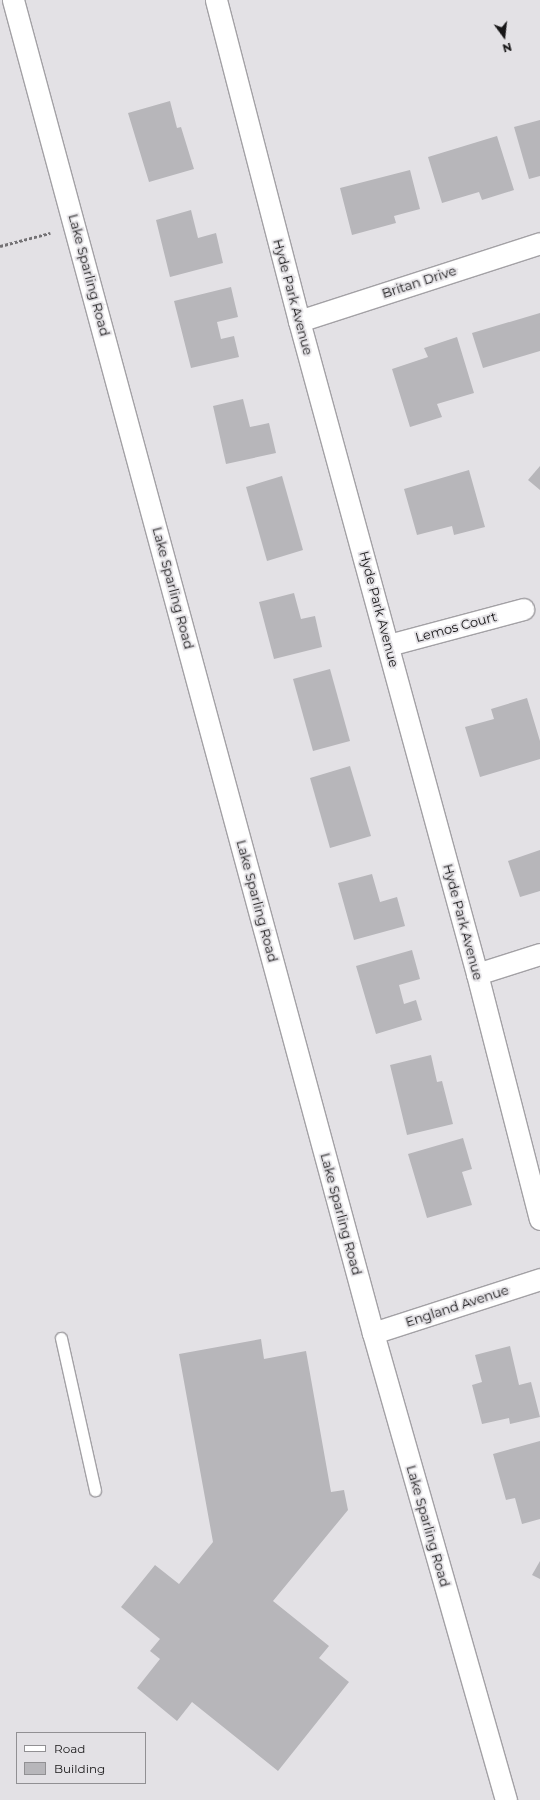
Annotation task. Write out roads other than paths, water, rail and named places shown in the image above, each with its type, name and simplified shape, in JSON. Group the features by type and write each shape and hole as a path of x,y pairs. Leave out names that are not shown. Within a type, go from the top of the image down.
{"street":[{"name":"Lake Sparling Road","path":"13,0 76,227 374,1333 506,1800"},
{"name":"Hyde Park Avenue","path":"216,0 299,320 389,645 477,974 540,1219"},
{"name":"Britan Drive","path":"299,320 540,244"},
{"name":"Lemos Court","path":"389,645 524,609"},
{"path":"477,974 540,954"},
{"name":"England Avenue","path":"374,1333 540,1279"}],"lane":[{"path":"61,1338 96,1490"}]}
